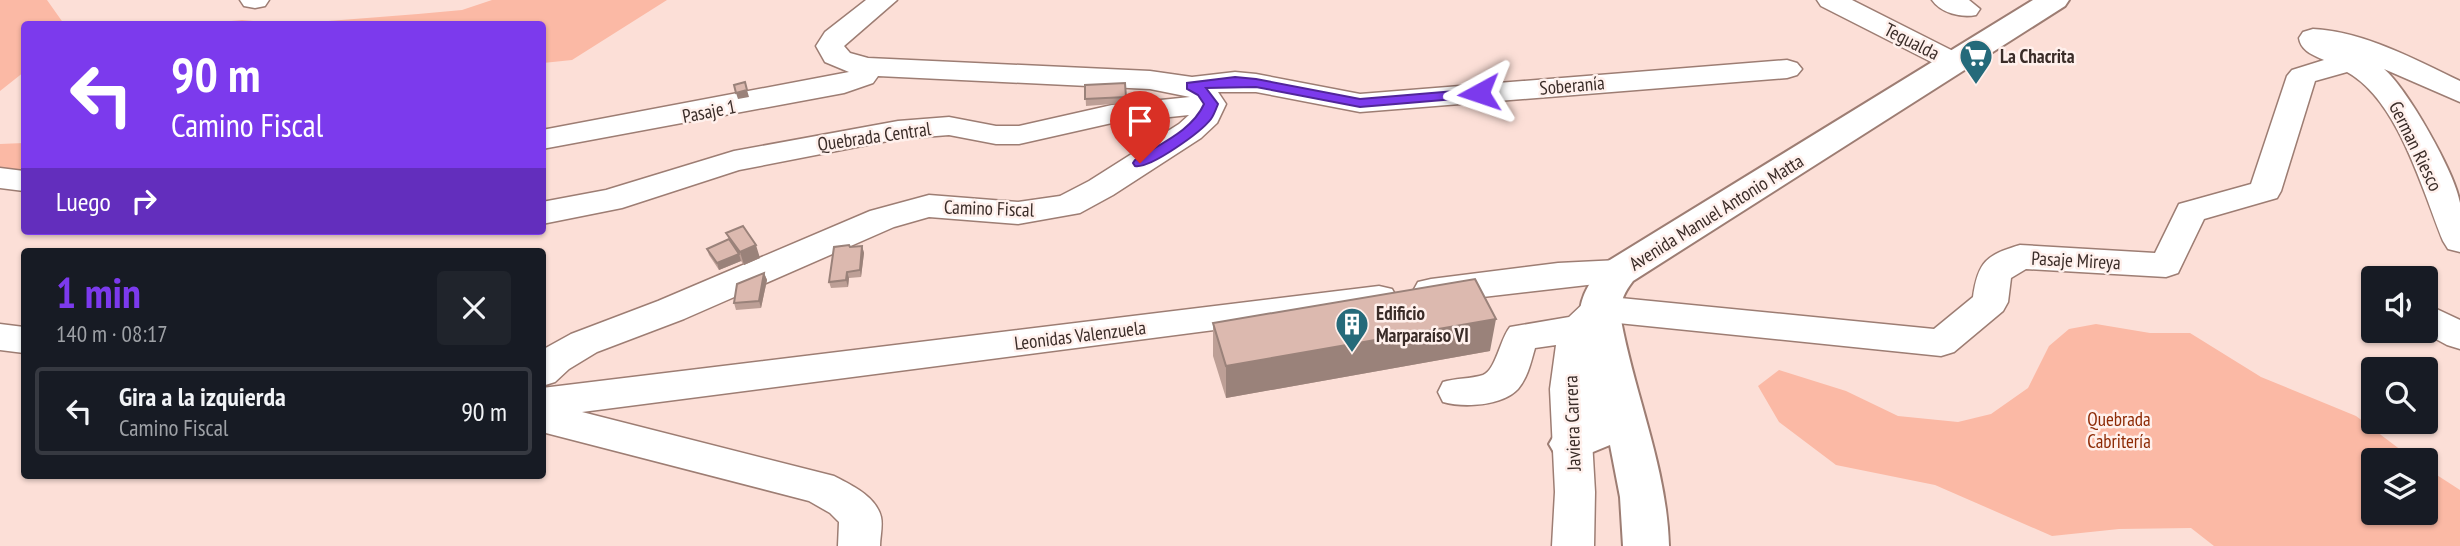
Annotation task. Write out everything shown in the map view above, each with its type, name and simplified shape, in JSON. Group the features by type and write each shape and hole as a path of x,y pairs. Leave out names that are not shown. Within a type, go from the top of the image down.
{"main road":[{"name":"Avenida Manuel Antonio Matta","path":"1599,303 2045,2"},
{"path":"1599,303 1599,431 1646,511 1646,546"}],"street":[{"path":"883,0 844,29 830,46 838,59 868,67 1115,77 1202,95"},
{"name":"Tegualda","path":"1831,0 1955,63"},
{"name":"German Riesco","path":"2460,93 2349,45 2319,36 2313,38 2314,43 2377,78 2392,95 2424,158 2460,241"},
{"name":"Pasaje Mireya","path":"1599,303 1941,343 1990,302 1994,272 2020,257 2166,265 2191,212 2265,191 2302,76 2349,62"},
{"name":"Pasaje 1","path":"546,139 844,84 863,77 868,67"},
{"name":"Soberanía","path":"1202,95 1235,81 1360,103 1787,69"},
{"name":"Quebrada Central","path":"546,212 610,200 734,161 886,132 949,127 996,135 1019,135 1202,95"},
{"name":"Camino Fiscal","path":"546,368 556,359 584,343 671,310 882,219 929,206 1018,213 1068,205 1101,188 1190,131 1206,116 1202,95"},
{"path":"0,178 21,181"},
{"name":"Leonidas Valenzuela","path":"546,402 1544,277 1599,303"},
{"path":"1457,393 1488,389 1503,382 1510,375 1517,342 1523,336 1599,303"},
{"name":"Javiera Carrera","path":"1573,546 1575,492 1599,431 1569,389 1572,354 1599,303"},
{"path":"2438,324 2460,336"},
{"path":"0,337 21,340"},
{"path":"546,418 820,488 845,501 860,517 859,546"}],"green space":[{"path":"0,0 47,0 62,21 21,21 21,74 0,91"},
{"path":"492,0 667,0 572,60 546,63 546,21 327,21 462,10"},
{"path":"21,143 21,170 0,168 0,144"},
{"name":"Quebrada Cabritería","path":"2096,324 2150,333 2190,333 2261,377 2356,416 2361,420 2361,434 2380,434 2398,448 2361,448 2361,525 2438,525 2438,476 2460,490 2460,546 2214,546 2191,528 2119,529 2052,536 1935,485 1836,465 1779,422 1758,386 1779,370 1846,391 1898,416 1958,422 1991,414 2028,388 2049,346 2069,329"}],"building":[{"path":"745,82 747,90 736,93 734,85"},
{"path":"1125,83 1126,97 1085,99 1085,85"},
{"path":"743,226 756,245 740,252 726,233"},
{"path":"729,239 739,254 717,263 707,249"},
{"path":"862,246 860,270 847,272 846,280 829,282 834,247"},
{"path":"764,273 759,301 734,303 737,284"},
{"path":"1475,279 1496,319 1226,366 1213,323"}],"place":[{"name":"La Chacrita","path":"1976,86"},
{"name":"Edificio Marparaíso VI","path":"1352,354"}],"route":[{"path":"1140,163 1200,124 1211,104 1203,92 1192,86 1211,82 1256,83 1360,103 1479,93"}]}
